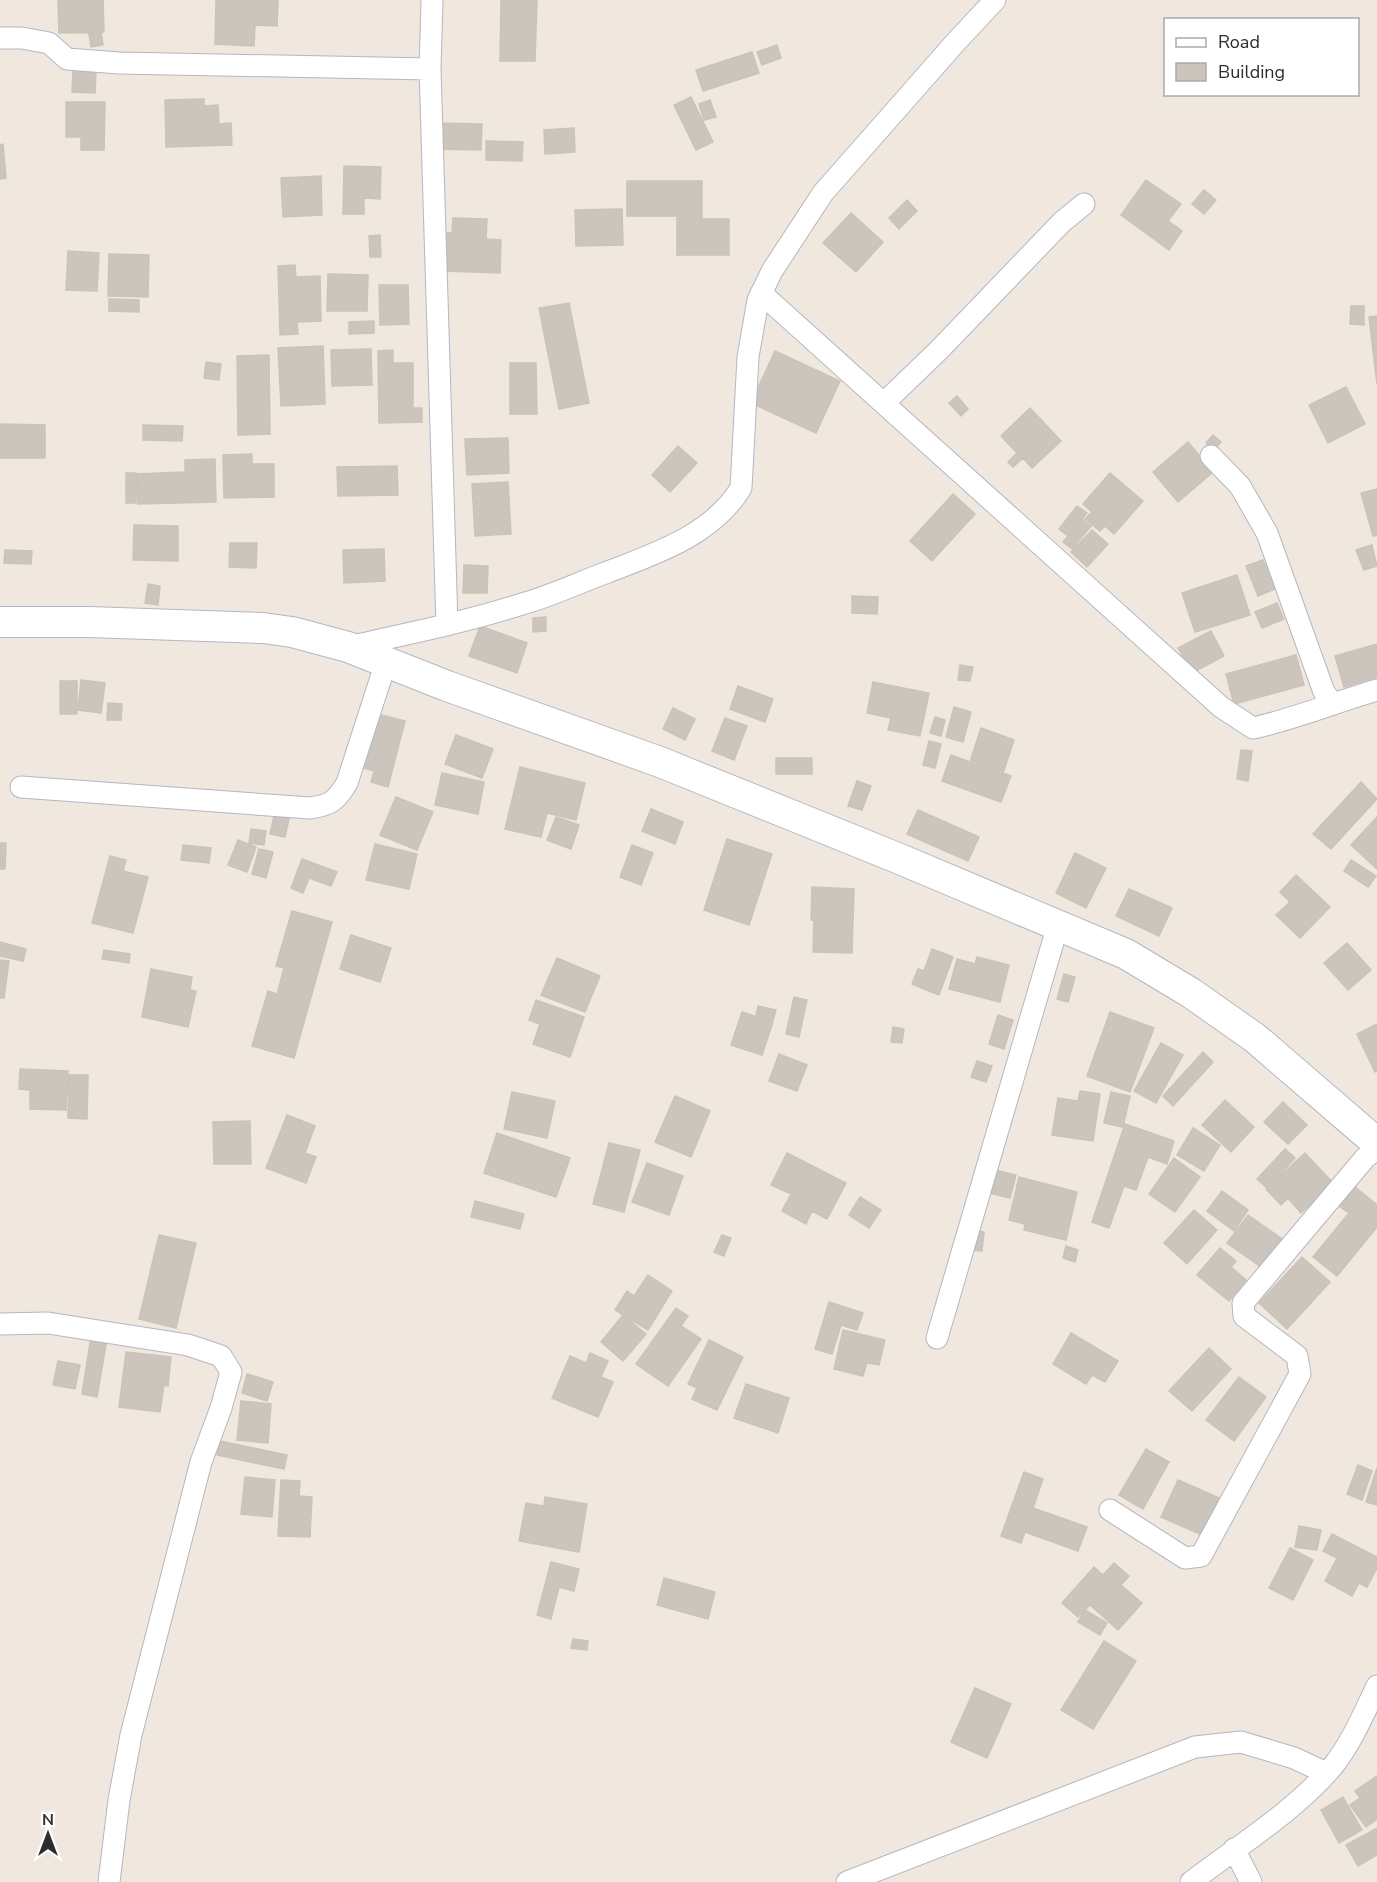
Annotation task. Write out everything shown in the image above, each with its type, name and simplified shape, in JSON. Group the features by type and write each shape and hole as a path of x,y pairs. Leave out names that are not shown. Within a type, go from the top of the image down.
{"street":[{"path":"432,0 430,69 447,625"},
{"path":"348,646 447,625 524,604 673,546 711,522 741,488 748,357 758,300 772,271 823,193 995,0"},
{"path":"0,38 22,38 49,43 67,59 119,63 430,69"},
{"path":"884,403 939,350 1062,222 1084,204"},
{"path":"761,293 1221,707 1253,728 1303,715 1332,703 1377,690"},
{"path":"1211,456 1240,486 1267,533 1324,692 1332,703"},
{"path":"0,622 89,622 263,628 292,632 348,646 447,686 660,762 1126,954 1191,993 1255,1038 1377,1143"},
{"path":"21,787 310,808 328,806 340,795 347,783 386,662"},
{"path":"937,1338 1058,925"},
{"path":"1110,1510 1185,1558 1201,1556 1300,1374 1297,1356 1244,1316 1243,1303 1365,1158 1377,1148"},
{"path":"0,1324 48,1323 189,1345 221,1356 231,1372 221,1408 201,1462 131,1735 119,1800 109,1882"},
{"path":"1191,1882 1302,1798 1326,1773 1355,1732 1377,1686"},
{"path":"847,1882 1195,1747 1241,1742 1294,1758 1326,1773"},
{"path":"1234,1850 1251,1882"}],"building":[{"path":"58,0 103,0 104,32 59,33"},
{"path":"216,0 278,0 277,26 255,25 254,46 215,44"},
{"path":"501,0 537,0 535,61 500,61"},
{"path":"101,32 103,45 91,47 89,34"},
{"path":"777,45 781,58 762,65 757,52"},
{"path":"752,52 759,73 703,91 696,70"},
{"path":"73,71 96,72 95,93 72,92"},
{"path":"691,97 713,142 696,150 674,105"},
{"path":"204,99 204,106 218,105 219,124 231,123 232,145 166,147 165,100"},
{"path":"710,100 716,117 704,120 699,104"},
{"path":"66,102 105,102 104,150 81,150 81,137 66,137"},
{"path":"433,123 482,124 481,150 432,149"},
{"path":"574,128 575,152 545,154 544,130"},
{"path":"486,141 523,142 522,161 486,160"},
{"path":"3,144 6,178 0,179 0,145"},
{"path":"344,166 381,167 380,199 364,198 364,214 343,214"},
{"path":"321,176 322,215 283,217 281,178"},
{"path":"1146,180 1181,204 1168,221 1182,231 1169,250 1121,215"},
{"path":"627,181 702,181 702,219 729,219 729,255 677,255 677,216 627,216"},
{"path":"1204,190 1216,200 1204,214 1192,204"},
{"path":"907,200 917,211 899,229 889,218"},
{"path":"622,209 623,245 576,246 575,210"},
{"path":"851,213 883,242 856,272 823,243"},
{"path":"453,218 487,219 486,239 501,240 500,273 442,271 443,233 452,233"},
{"path":"380,235 381,257 370,257 369,236"},
{"path":"68,251 99,253 97,291 66,290"},
{"path":"109,254 149,255 148,297 108,296"},
{"path":"295,265 296,277 320,276 321,321 297,322 298,334 280,335 278,266"},
{"path":"328,274 368,275 367,311 327,311"},
{"path":"379,285 408,285 409,324 380,325"},
{"path":"109,299 139,300 139,312 109,311"},
{"path":"569,303 589,403 559,409 539,308"},
{"path":"1351,306 1364,306 1364,325 1350,324"},
{"path":"1377,316 1377,384 1369,317"},
{"path":"374,321 374,333 349,334 349,322"},
{"path":"323,346 325,404 281,406 278,348"},
{"path":"371,349 372,385 332,386 331,350"},
{"path":"393,350 393,363 413,363 413,408 422,408 422,422 379,423 378,351"},
{"path":"775,351 840,381 816,433 751,403"},
{"path":"269,355 270,434 238,435 237,356"},
{"path":"206,362 221,364 219,380 204,378"},
{"path":"510,363 536,363 537,414 510,414"},
{"path":"1346,387 1365,424 1328,443 1309,405"},
{"path":"957,396 968,409 961,416 949,403"},
{"path":"1030,408 1061,441 1032,468 1023,458 1013,467 1008,462 1017,453 1001,436"},
{"path":"0,424 45,425 45,458 0,458"},
{"path":"143,425 183,426 182,441 143,440"},
{"path":"1213,435 1221,442 1214,450 1206,443"},
{"path":"508,438 509,473 467,475 465,439"},
{"path":"1188,442 1213,472 1178,502 1153,472"},
{"path":"678,446 697,463 670,492 652,475"},
{"path":"252,454 252,464 274,464 274,497 224,498 223,455"},
{"path":"215,459 216,502 138,504 137,474 185,472 185,460"},
{"path":"397,466 398,495 338,496 337,467"},
{"path":"126,473 136,473 136,503 126,503"},
{"path":"1110,473 1143,501 1114,534 1105,526 1100,531 1085,519 1092,512 1083,504"},
{"path":"508,482 511,534 475,536 472,484"},
{"path":"1377,489 1377,535 1373,536 1361,493"},
{"path":"953,494 975,514 932,561 910,541"},
{"path":"1077,506 1087,513 1082,519 1091,526 1072,549 1063,542 1068,536 1059,529"},
{"path":"134,525 178,526 178,561 133,560"},
{"path":"1092,530 1108,544 1087,567 1071,552"},
{"path":"230,543 257,543 256,568 229,567"},
{"path":"1372,545 1377,566 1364,570 1356,550"},
{"path":"384,549 385,581 344,583 343,550"},
{"path":"5,550 32,551 31,564 4,563"},
{"path":"1263,560 1275,589 1258,596 1246,566"},
{"path":"464,565 488,566 487,593 463,593"},
{"path":"1237,575 1250,615 1195,632 1182,593"},
{"path":"148,584 160,586 158,605 145,603"},
{"path":"852,596 878,597 877,614 852,613"},
{"path":"1277,603 1284,619 1262,628 1255,612"},
{"path":"546,617 546,631 533,632 533,618"},
{"path":"480,626 527,643 517,673 469,656"},
{"path":"1211,631 1224,656 1192,673 1178,648"},
{"path":"1377,644 1377,677 1344,687 1335,656"},
{"path":"1296,655 1304,685 1234,704 1226,674"},
{"path":"960,665 973,667 970,681 958,680"},
{"path":"81,680 105,683 101,713 78,710"},
{"path":"60,681 77,681 77,714 60,714"},
{"path":"873,682 929,693 920,736 888,730 891,718 867,713"},
{"path":"738,686 773,699 765,722 730,709"},
{"path":"108,703 122,704 121,720 107,720"},
{"path":"954,707 971,712 963,742 946,737"},
{"path":"673,708 695,719 685,740 663,729"},
{"path":"374,713 405,721 388,787 371,782 374,771 360,767"},
{"path":"935,717 945,720 941,736 930,733"},
{"path":"725,718 747,726 734,760 712,751"},
{"path":"981,728 1014,740 1003,773 1011,776 1001,802 942,781 951,755 970,762"},
{"path":"456,735 493,749 482,778 445,764"},
{"path":"929,741 941,744 935,768 923,765"},
{"path":"1241,750 1252,751 1248,781 1237,779"},
{"path":"776,758 812,758 812,774 776,774"},
{"path":"520,767 585,783 576,820 547,813 541,837 505,829"},
{"path":"442,773 484,782 478,814 435,805"},
{"path":"857,781 871,786 862,810 848,806"},
{"path":"1361,782 1377,799 1331,849 1313,834"},
{"path":"396,797 433,812 417,850 380,835"},
{"path":"276,807 291,810 285,837 270,834"},
{"path":"651,809 683,822 675,844 642,831"},
{"path":"918,810 979,837 968,861 907,834"},
{"path":"556,817 579,825 571,849 547,840"},
{"path":"1377,817 1377,869 1351,845"},
{"path":"251,829 266,831 264,845 249,843"},
{"path":"727,839 772,854 749,925 704,910"},
{"path":"238,840 256,847 247,872 228,865"},
{"path":"0,843 6,843 5,869 0,869"},
{"path":"375,844 417,854 409,889 366,880"},
{"path":"183,845 211,848 209,863 181,860"},
{"path":"632,845 653,853 641,885 620,877"},
{"path":"259,849 273,852 266,878 252,874"},
{"path":"1075,853 1106,868 1086,908 1056,893"},
{"path":"110,856 126,860 123,871 148,877 133,933 92,923"},
{"path":"302,859 337,872 331,886 309,878 303,893 291,888"},
{"path":"1351,860 1376,876 1368,887 1344,871"},
{"path":"1296,875 1330,907 1300,938 1276,915 1290,902 1280,892"},
{"path":"812,887 854,889 852,953 813,952"},
{"path":"1129,889 1172,908 1159,936 1116,916"},
{"path":"292,911 332,922 294,1058 252,1046 268,991 277,994 284,968 276,966"},
{"path":"351,935 391,948 380,982 340,969"},
{"path":"0,942 26,949 23,961 0,956"},
{"path":"1347,943 1371,970 1348,990 1324,963"},
{"path":"932,949 953,957 939,995 912,984 918,969 924,971"},
{"path":"104,950 130,954 129,963 102,959"},
{"path":"977,957 1009,965 1000,1002 949,989 957,959 975,964"},
{"path":"557,958 600,976 585,1012 541,995"},
{"path":"0,960 9,961 4,998 0,998"},
{"path":"151,969 192,977 190,990 196,991 188,1027 142,1017"},
{"path":"1064,974 1075,977 1068,1002 1057,999"},
{"path":"794,997 807,1000 799,1037 786,1034"},
{"path":"536,1000 584,1017 570,1057 533,1044 540,1024 529,1020"},
{"path":"758,1006 776,1010 773,1020 756,1016"},
{"path":"742,1012 773,1022 762,1055 731,1045"},
{"path":"1110,1012 1154,1028 1130,1092 1087,1076"},
{"path":"998,1015 1013,1020 1004,1049 989,1044"},
{"path":"1377,1024 1377,1071 1375,1072 1357,1034"},
{"path":"893,1027 904,1029 902,1043 891,1042"},
{"path":"1161,1043 1183,1055 1156,1103 1134,1091"},
{"path":"1203,1052 1213,1062 1173,1106 1163,1096"},
{"path":"779,1054 807,1065 797,1091 769,1081"},
{"path":"977,1061 992,1066 986,1082 971,1077"},
{"path":"20,1069 68,1071 66,1110 30,1109 30,1090 19,1089"},
{"path":"69,1075 88,1075 87,1119 68,1118"},
{"path":"1080,1091 1100,1094 1093,1141 1052,1135 1058,1098 1078,1101"},
{"path":"512,1092 555,1101 547,1138 504,1129"},
{"path":"1111,1092 1130,1096 1123,1127 1104,1123"},
{"path":"675,1096 710,1111 691,1157 655,1142"},
{"path":"1225,1100 1254,1127 1231,1152 1202,1125"},
{"path":"1283,1102 1307,1125 1288,1144 1264,1122"},
{"path":"287,1115 315,1126 305,1153 316,1157 306,1183 266,1168"},
{"path":"250,1121 251,1164 214,1164 213,1122"},
{"path":"1125,1124 1174,1141 1167,1164 1148,1157 1136,1190 1124,1186 1109,1228 1092,1222"},
{"path":"1193,1128 1220,1145 1204,1171 1177,1155"},
{"path":"497,1133 570,1158 556,1197 484,1173"},
{"path":"609,1143 640,1150 624,1212 593,1204"},
{"path":"1285,1149 1295,1158 1267,1188 1257,1179"},
{"path":"787,1153 846,1183 827,1219 812,1211 806,1224 782,1211 791,1194 771,1185"},
{"path":"1305,1153 1333,1183 1301,1213 1288,1198 1281,1205 1266,1189"},
{"path":"1174,1158 1200,1177 1175,1212 1149,1194"},
{"path":"647,1163 683,1176 669,1215 632,1202"},
{"path":"995,1170 1016,1175 1010,1198 989,1193"},
{"path":"1019,1177 1077,1192 1066,1240 1024,1230 1025,1224 1009,1220"},
{"path":"1355,1187 1377,1205 1377,1227 1337,1276 1313,1257 1349,1213 1339,1206"},
{"path":"1222,1191 1248,1210 1234,1231 1207,1211"},
{"path":"860,1197 881,1210 869,1228 849,1215"},
{"path":"475,1201 524,1214 520,1229 471,1217"},
{"path":"1194,1210 1217,1230 1187,1264 1164,1243"},
{"path":"1248,1215 1282,1239 1261,1267 1227,1243"},
{"path":"972,1230 984,1232 982,1251 969,1250"},
{"path":"159,1235 196,1243 176,1328 139,1319"},
{"path":"722,1235 731,1238 724,1256 714,1252"},
{"path":"1066,1246 1078,1250 1075,1262 1063,1258"},
{"path":"1220,1248 1236,1261 1231,1267 1246,1280 1229,1301 1197,1275"},
{"path":"1302,1257 1330,1282 1287,1329 1259,1303"},
{"path":"648,1275 672,1291 648,1330 615,1310 627,1291 634,1296"},
{"path":"829,1302 863,1313 857,1330 841,1325 832,1354 815,1349"},
{"path":"676,1308 688,1316 681,1326 701,1339 668,1386 636,1364"},
{"path":"623,1315 646,1334 623,1361 601,1342"},
{"path":"843,1330 885,1340 879,1365 867,1363 863,1376 834,1369"},
{"path":"1071,1333 1118,1361 1105,1382 1092,1375 1086,1384 1053,1364"},
{"path":"91,1337 107,1339 97,1397 82,1394"},
{"path":"709,1340 743,1357 717,1410 692,1399 697,1388 688,1384"},
{"path":"1209,1348 1231,1369 1192,1411 1169,1391"},
{"path":"126,1352 171,1357 168,1386 164,1385 160,1412 119,1407"},
{"path":"590,1353 608,1361 601,1377 613,1382 598,1417 552,1398 570,1356 586,1363"},
{"path":"58,1361 80,1365 75,1389 53,1385"},
{"path":"247,1374 273,1382 267,1401 242,1393"},
{"path":"1239,1377 1266,1397 1234,1441 1206,1420"},
{"path":"746,1384 789,1398 778,1433 734,1418"},
{"path":"241,1401 271,1404 268,1443 237,1440"},
{"path":"220,1441 287,1455 284,1469 217,1455"},
{"path":"1146,1449 1169,1462 1143,1509 1119,1495"},
{"path":"1358,1465 1372,1471 1362,1500 1347,1494"},
{"path":"1377,1468 1377,1505 1366,1502"},
{"path":"1024,1472 1043,1479 1033,1508 1087,1527 1078,1551 1025,1532 1021,1543 1001,1536"},
{"path":"245,1477 275,1480 272,1517 241,1514"},
{"path":"281,1480 300,1481 299,1496 312,1497 310,1537 278,1536"},
{"path":"1178,1480 1219,1498 1202,1535 1161,1517"},
{"path":"545,1497 587,1504 579,1552 519,1541 526,1503 544,1506"},
{"path":"1299,1526 1321,1530 1317,1550 1295,1547"},
{"path":"1332,1534 1377,1557 1377,1568 1367,1587 1359,1583 1352,1596 1325,1581 1337,1558 1323,1551"},
{"path":"1290,1548 1313,1560 1293,1600 1269,1588"},
{"path":"551,1562 579,1569 574,1591 559,1587 551,1619 537,1615"},
{"path":"1114,1563 1129,1576 1121,1585 1142,1603 1118,1630 1090,1605 1078,1617 1062,1603 1094,1567 1103,1575"},
{"path":"664,1578 715,1592 708,1619 657,1605"},
{"path":"1085,1610 1107,1623 1100,1635 1078,1622"},
{"path":"573,1639 588,1641 587,1650 571,1648"},
{"path":"1104,1641 1136,1661 1093,1729 1061,1710"},
{"path":"975,1688 1011,1704 987,1758 951,1742"},
{"path":"1377,1776 1377,1819 1366,1827 1350,1805 1360,1798 1355,1791"},
{"path":"1343,1797 1362,1830 1339,1843 1321,1810"},
{"path":"1377,1828 1377,1855 1358,1866 1346,1845"}]}
